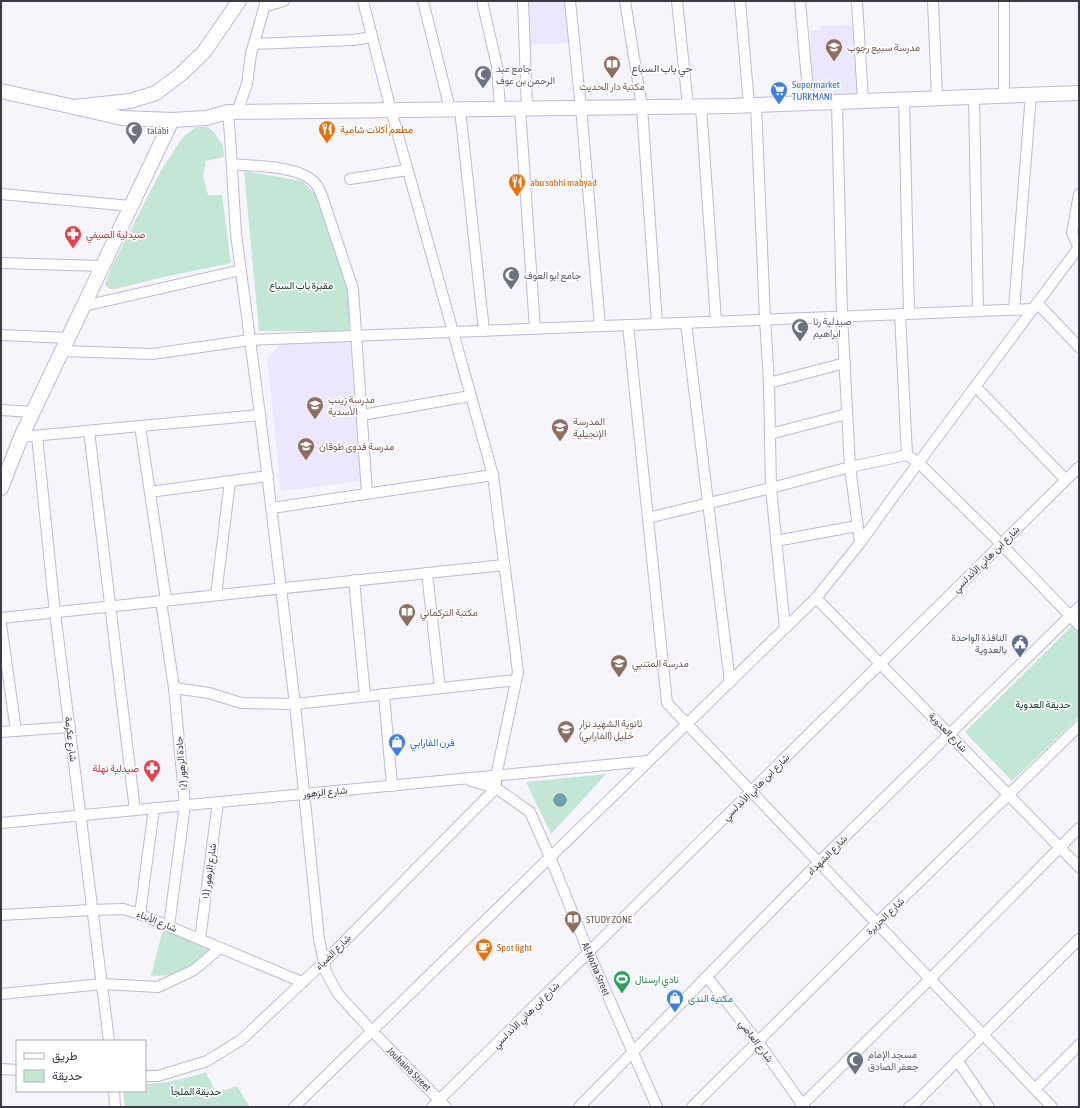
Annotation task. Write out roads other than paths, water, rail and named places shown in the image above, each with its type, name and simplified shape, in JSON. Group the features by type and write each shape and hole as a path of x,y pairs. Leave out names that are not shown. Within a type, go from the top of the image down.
{"main road":[{"path":"74,107 130,101 156,93 181,74 204,52 239,1"},
{"path":"1,91 122,118 172,120 206,118 232,112 752,105 1079,93"},
{"path":"1,488 21,437 172,120"}],"street":[{"path":"232,112 247,84 251,54 266,4 284,1"},
{"path":"363,1 390,110 492,475 518,672 496,776 496,788"},
{"path":"423,1 455,109 484,331"},
{"path":"482,1 497,66 500,109"},
{"path":"523,1 523,108 535,329"},
{"path":"570,1 600,326"},
{"path":"625,1 642,107 657,324"},
{"path":"677,1 695,106 716,321"},
{"path":"740,1 752,105 769,383 771,488 786,628"},
{"path":"800,1 809,103"},
{"path":"857,1 863,101"},
{"path":"933,1 937,98"},
{"path":"1004,1 1004,96"},
{"path":"254,44 353,40 372,37"},
{"path":"1014,309 1031,94"},
{"path":"974,97 978,311"},
{"path":"904,99 904,314 907,455"},
{"path":"837,102 842,316 847,414 850,467 860,543"},
{"name":"Jouhaina Street","path":"232,112 232,164 236,234 272,508 295,704 319,939 326,972 338,994 439,1105"},
{"path":"232,164 278,169 298,173 312,180 322,196 353,289 367,494"},
{"path":"350,179 407,170"},
{"path":"1,194 131,206"},
{"path":"294,1107 816,598 860,543 918,462 1079,247 1072,233 1079,194"},
{"path":"1,262 102,266"},
{"path":"84,306 241,270"},
{"path":"62,351 152,354 250,340 978,311 1035,306"},
{"path":"1035,306 1079,347"},
{"path":"686,323 730,682"},
{"path":"628,325 667,703 688,723 1052,1107"},
{"path":"1,335 68,338"},
{"path":"769,383 845,363"},
{"path":"975,386 1066,480"},
{"path":"362,415 470,396"},
{"path":"1,410 33,412"},
{"path":"770,434 847,414"},
{"path":"21,437 260,415"},
{"name":"جادة الزهور (2)","path":"140,426 164,601 185,805 168,926"},
{"path":"89,431 134,810"},
{"name":"شارع عكرمة","path":"37,436 55,612 109,1040"},
{"path":"648,518 850,467 907,455 918,462 1001,544 1079,625"},
{"name":"شارع ابن هاني الأندلسي","path":"439,1105 589,953 1079,467"},
{"path":"272,508 492,475"},
{"path":"150,492 268,476"},
{"path":"216,595 230,481"},
{"path":"776,541 857,526"},
{"path":"1,618 504,565"},
{"path":"427,573 440,688"},
{"path":"354,580 365,696"},
{"name":"شارع العدوية","path":"816,598 1079,867"},
{"name":"شارع الشهداء","path":"579,1107 819,862 1079,607"},
{"path":"1,624 16,731"},
{"path":"174,688 208,694 241,703 295,704 516,680"},
{"path":"384,694 392,786"},
{"name":"شارع الجزيرة","path":"692,1107 877,923 1079,726"},
{"path":"1,732 70,727"},
{"name":"شارع الزهور","path":"1,823 648,761"},
{"name":"Al-Nozha Street","path":"464,779 496,788 530,812 589,953 657,1107"},
{"name":"شارع الضياء","path":"146,1076 158,1076 207,1061 241,1040 324,962 496,788"},
{"name":"شارع الزهور (1)","path":"200,939 218,802"},
{"path":"140,914 154,808"},
{"path":"802,1106 1079,828"},
{"name":"شارع الأبناء","path":"1,915 123,909 140,914 302,982"},
{"path":"911,1106 1079,939"},
{"path":"1,994 102,984 158,987 194,970 220,948"},
{"name":"شارع العاصي","path":"707,977 758,1042 802,1106"},
{"path":"1035,1089 1079,1045"},
{"path":"957,1060 989,1107"},
{"path":"1,1069 16,1070"},
{"path":"114,1092 115,1107"}],"water":[{"path":"562,794 565,795 565,805 558,806 555,805 554,798 555,795"}],"place":[{"name":"مدرسة سبيع رجوب","path":"834,62"},
{"name":"مكتبة دار الحديث","path":"612,79"},
{"name":"جامع عبد الرحمن بن عوف","path":"483,89"},
{"name":"Supermarket TURKMANI","path":"779,105"},
{"name":"مطعم أكلات شامية","path":"327,144"},
{"name":"talabi","path":"134,145"},
{"name":"abu sobhi mabyad","path":"517,197"},
{"name":"صيدلية الصيفي","path":"73,249"},
{"name":"جامع ابو العوف","path":"511,290"},
{"name":"صيدلية رنا ابراهيم","path":"800,342"},
{"name":"مدرسة زينب الأسدية","path":"315,420"},
{"name":"المدرسة الإنجيلية","path":"560,442"},
{"name":"مدرسة فدوى طوقان","path":"306,461"},
{"name":"مكتبة التركماني","path":"407,627"},
{"name":"النافذة الواحدة بالعدوية","path":"1020,658"},
{"name":"مدرسة المتنبي","path":"619,678"},
{"name":"ثانوية الشهيد نزار خليل (الفارابي)","path":"566,744"},
{"name":"فرن الفارابي","path":"397,757"},
{"name":"صيدلية نهلة","path":"152,783"},
{"name":"STUDY ZONE","path":"573,934"},
{"name":"Spot light","path":"484,962"},
{"name":"نادي ارسنال","path":"622,994"},
{"name":"مكتبة الندى","path":"675,1013"},
{"name":"مسجد الإمام جعفر الصادق","path":"855,1075"}],"district":[{"name":"حي باب السباع","path":"662,68"}],"park label":[{"name":"مقبرة باب السباع","path":"301,285"},
{"name":"حديقة العدوية","path":"1043,704"},
{"name":"حديقة الملجأ","path":"196,1091"}]}
